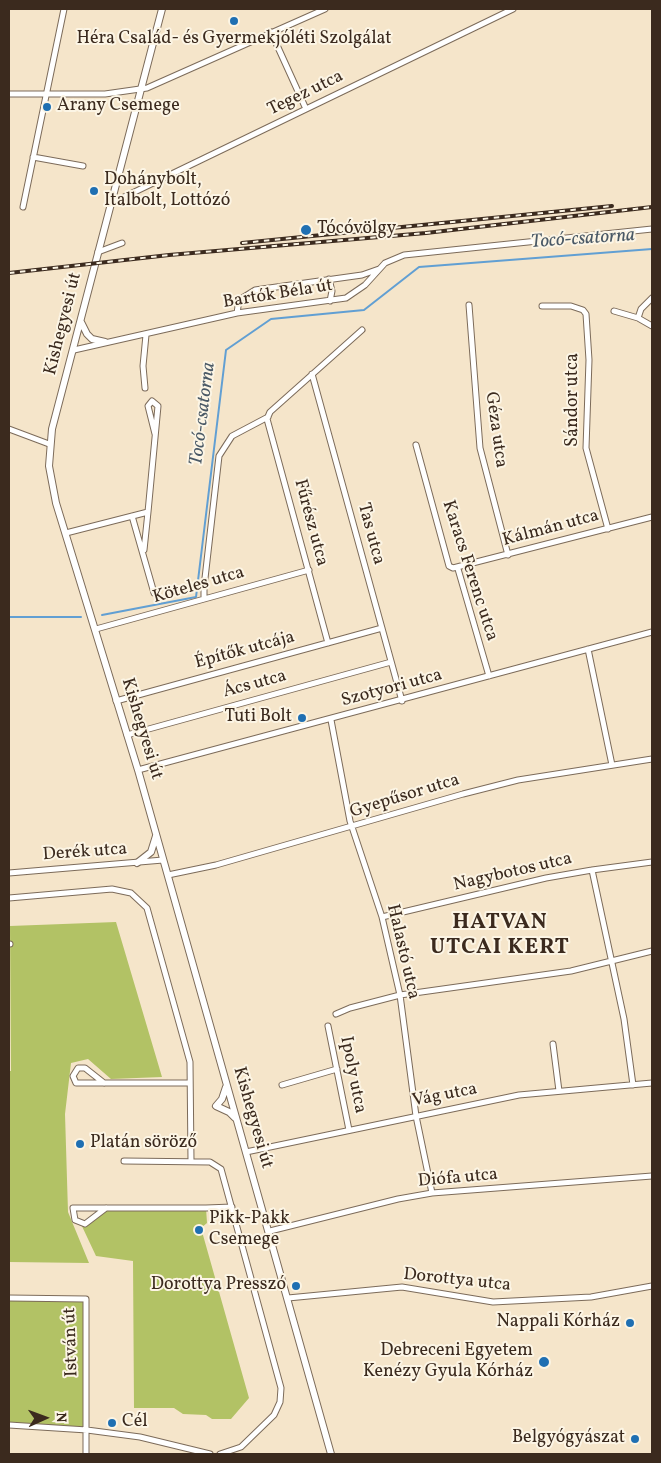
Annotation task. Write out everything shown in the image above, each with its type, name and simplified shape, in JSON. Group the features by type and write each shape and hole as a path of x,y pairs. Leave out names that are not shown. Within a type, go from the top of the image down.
{"street":[{"path":"23,207 64,9"},
{"name":"Kishegyesi út","path":"162,9 111,201 50,444 49,466 52,484 66,533 138,770 226,1084 270,1231 331,1454"},
{"path":"9,94 105,94 140,89 325,9"},
{"name":"Tegez utca","path":"111,201 120,199 513,9"},
{"path":"271,32 306,109"},
{"path":"33,157 83,166"},
{"name":"Bartók Béla út","path":"74,350 237,313 346,298 356,293 394,258 404,255 652,229"},
{"path":"98,252 122,243"},
{"path":"237,313 240,300 255,290 362,275 380,269"},
{"path":"329,279 332,291 330,301"},
{"path":"638,318 641,309 652,298"},
{"name":"Géza utca","path":"469,306 480,448 508,555"},
{"name":"Sándor utca","path":"542,306 571,306 583,310 586,314 589,360 586,448 608,528"},
{"path":"614,312 638,318 652,326"},
{"path":"81,321 87,334 92,339 105,342"},
{"path":"204,599 214,481 219,456 232,436 269,414 362,330"},
{"path":"145,388 143,366 146,335"},
{"name":"Tas utca","path":"312,374 402,701"},
{"path":"144,553 158,406 152,402 148,406 155,434"},
{"name":"Fűrész utca","path":"269,414 328,643"},
{"path":"9,429 50,444"},
{"name":"Karacs Ferenc utca","path":"416,445 449,566 458,569 489,676"},
{"path":"66,533 148,512"},
{"path":"132,516 154,592"},
{"name":"Kálmán utca","path":"458,569 652,517"},
{"path":"137,531 146,531"},
{"name":"Köteles utca","path":"96,629 309,570"},
{"name":"Építők utcája","path":"116,701 382,628"},
{"name":"Szotyori utca","path":"138,770 332,720 652,632"},
{"path":"588,649 612,765"},
{"name":"Ács utca","path":"127,735 391,662"},
{"name":"Halastó utca","path":"332,720 352,827 382,917 400,995 416,1116 432,1193"},
{"name":"Gyepűsor utca","path":"168,875 216,865 518,780 652,759"},
{"path":"137,863 151,852 156,835"},
{"name":"Derék utca","path":"9,873 163,860"},
{"name":"Nagybotos utca","path":"382,917 592,870 652,862"},
{"path":"592,870 624,1019 632,1085"},
{"path":"9,898 112,888 131,893 147,908 190,1062 192,1161"},
{"path":"336,1014 350,1008 400,995 571,970 612,962 652,951"},
{"name":"Ipoly utca","path":"328,1026 349,1130"},
{"path":"554,1044 559,1091"},
{"path":"104,1082 85,1068 78,1068 73,1076 76,1083 190,1083"},
{"path":"282,1084 337,1069"},
{"name":"Vág utca","path":"246,1152 520,1095 652,1083"},
{"path":"226,1084 225,1093 216,1106 229,1112 237,1120"},
{"path":"124,1161 210,1162 221,1169 281,1388 280,1402 274,1415 241,1447 220,1454"},
{"name":"Diófa utca","path":"270,1231 398,1199 432,1193 652,1176"},
{"path":"106,1208 85,1224 75,1220 73,1208 232,1207"},
{"name":"Dorottya utca","path":"288,1298 402,1287 493,1302 591,1297 652,1286"},
{"name":"István út","path":"9,1298 86,1299 86,1454"},
{"path":"9,1425 87,1430 140,1437 210,1454"}],"green space":[{"path":"116,922 162,1077 111,1079 88,1059 71,1063 65,1114 68,1212 89,1263 9,1262 10,926"},
{"path":"106,1208 206,1208 207,1223 201,1228 249,1398 231,1419 212,1419 206,1415 183,1414 174,1408 134,1408 133,1261 96,1256 80,1222 85,1224"},
{"path":"9,1298 86,1299 87,1430 9,1425"}],"waterway":[{"name":"Tocó-csatorna","path":"102,615 196,597 226,350 271,319 364,310 419,267 652,249"},
{"path":"9,617 81,617"}],"railway":[{"path":"242,243 612,206"},
{"path":"9,273 169,255 426,233 652,207"}],"place":[{"name":"Héra Család- és Gyermekjóléti Szolgálat","path":"234,21"},
{"name":"Arany Csemege","path":"47,107"},
{"name":"Dohánybolt, Italbolt, Lottózó","path":"94,191"},
{"name":"Tócóvölgy","path":"306,230"},
{"name":"Tuti Bolt","path":"302,718"},
{"name":"Platán söröző","path":"80,1144"},
{"name":"Pikk-Pakk Csemege","path":"199,1230"},
{"name":"Dorottya Presszó","path":"296,1286"},
{"name":"Nappali Kórház","path":"630,1323"},
{"name":"Debreceni Egyetem Kenézy Gyula Kórház","path":"544,1362"},
{"name":"Cél","path":"112,1423"},
{"name":"Belgyógyászat","path":"635,1439"}],"district":[{"name":"HATVAN UTCAI KERT","path":"500,936"}]}
